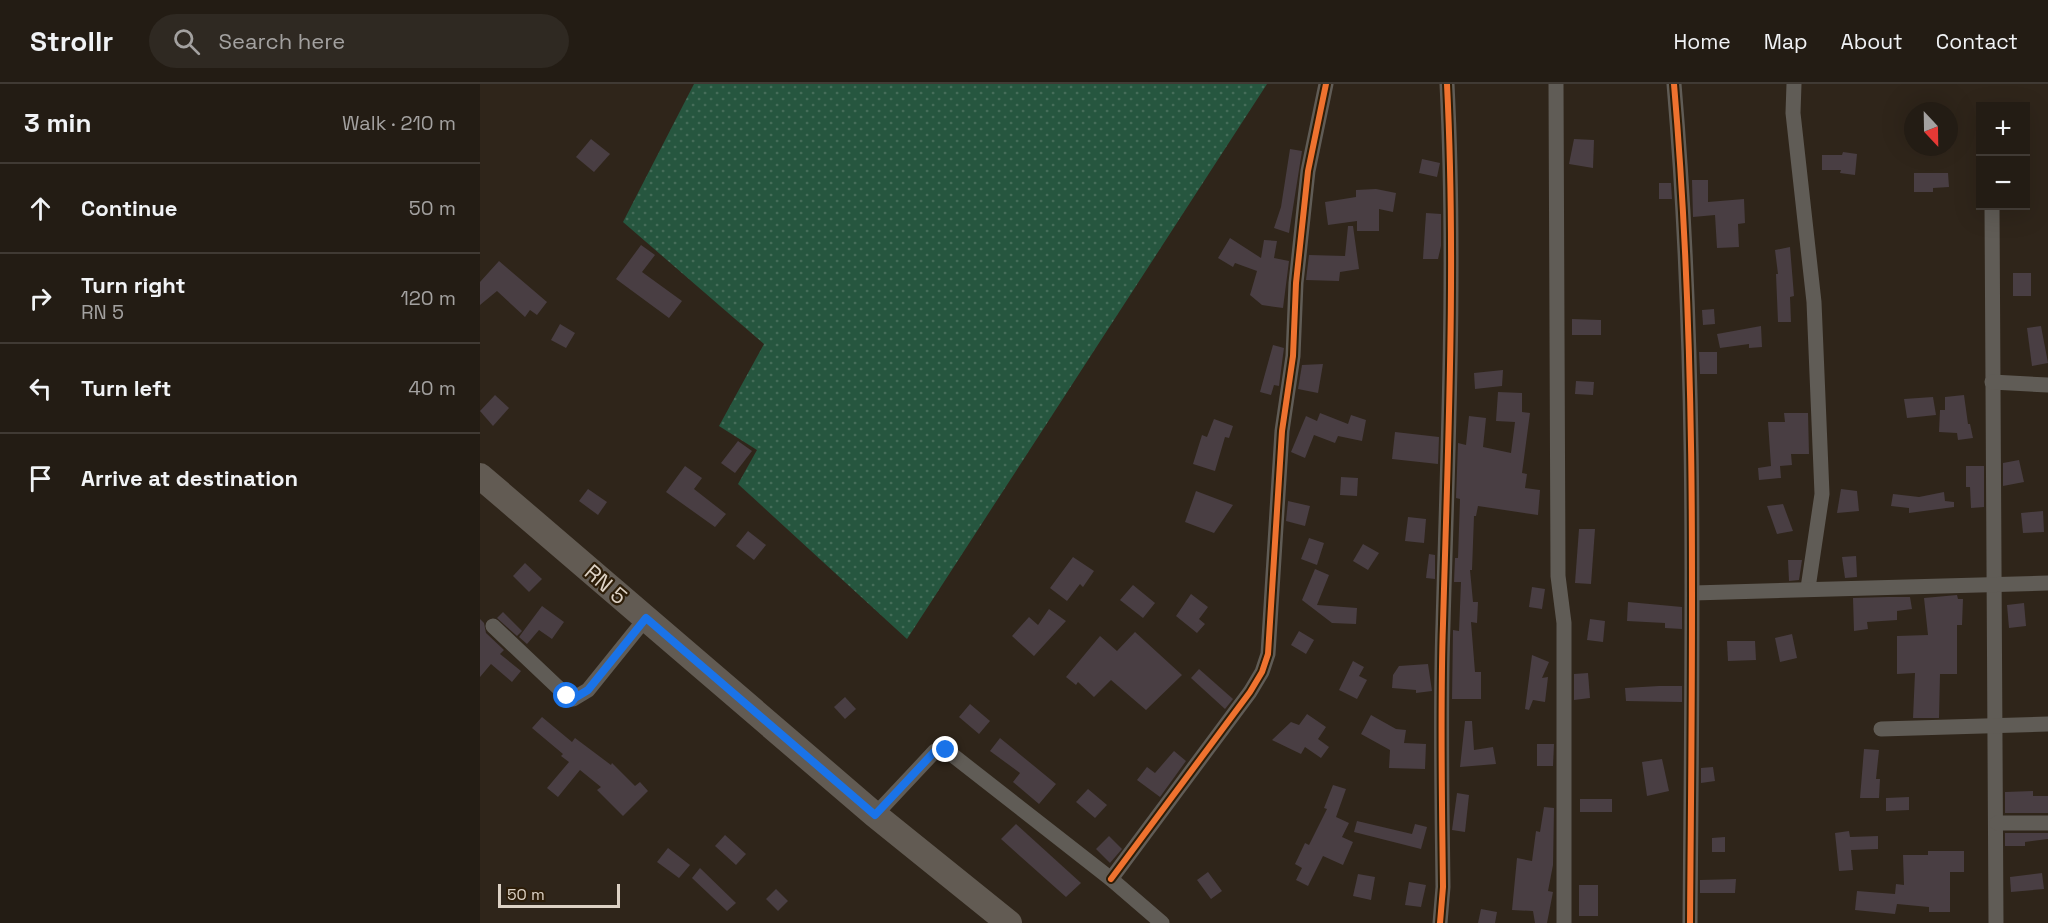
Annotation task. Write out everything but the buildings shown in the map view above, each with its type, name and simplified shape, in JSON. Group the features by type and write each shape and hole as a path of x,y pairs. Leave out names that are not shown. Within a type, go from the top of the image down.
{"main road":[{"name":"RN 5","path":"480,476 875,815 1009,923"}],"street":[{"path":"1111,879 1250,693 1262,672 1268,654 1282,431 1293,356 1296,282 1308,171 1326,84"},
{"path":"1440,923 1443,887 1443,625 1450,427 1450,140 1447,84"},
{"path":"1556,84 1558,576 1564,623 1564,923"},
{"path":"1674,84 1685,206 1693,593 1690,923"},
{"path":"1794,84 1793,113 1814,303 1822,494 1808,588"},
{"path":"1992,210 1996,923"},
{"path":"1992,382 2048,386"},
{"path":"1693,593 2048,583"},
{"path":"493,626 567,696 573,699 588,690 646,618"},
{"path":"1881,729 2048,724"},
{"path":"875,815 935,751 942,748 1111,879 1162,923"},
{"path":"1997,823 2048,823"}],"green space":[{"path":"694,84 1267,84 907,639 738,484 757,450 719,426 764,344 623,222"}],"cycle path":[{"path":"1111,879 1250,692 1262,672 1268,654 1282,431 1293,356 1296,283 1308,171 1326,84"},
{"path":"1440,923 1443,887 1442,657 1451,286 1447,84"},
{"path":"1674,84 1682,189 1690,398 1692,503 1690,923"}],"route":[{"path":"567,696 573,699 588,690 646,618 875,815 935,751 942,748 946,750"}]}
